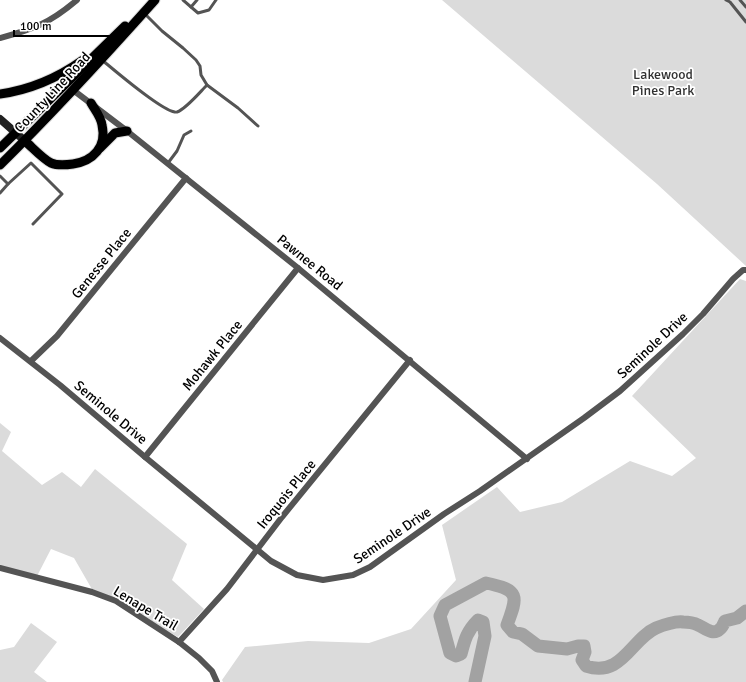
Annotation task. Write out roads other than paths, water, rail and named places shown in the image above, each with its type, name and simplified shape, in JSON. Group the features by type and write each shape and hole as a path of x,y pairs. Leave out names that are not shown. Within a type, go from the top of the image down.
{"main road":[{"name":"County Line Road","path":"0,148 152,0"},
{"name":"County Line Road","path":"0,165 26,141 156,0"},
{"path":"0,94 37,84 72,68 104,46"},
{"path":"91,103 101,120 103,127 100,148"},
{"path":"0,119 52,163 64,165 86,160 93,156 115,133 127,131"}],"street":[{"path":"0,38 26,31 46,23 63,12 77,0"},
{"name":"Pawnee Road","path":"74,90 168,163 298,268 527,459"},
{"name":"Genesse Place","path":"30,361 57,336 186,178"},
{"name":"Mohawk Place","path":"145,457 298,268"},
{"name":"Seminole Drive","path":"0,338 30,361 271,561 297,575 323,580 353,575 370,567 438,518 527,459 620,391 683,334 703,314 733,279 743,270 746,270"},
{"name":"Iroquois Place","path":"179,642 226,589 410,360"},
{"name":"Lenape Trail","path":"0,568 108,597 116,601 179,642 199,658 212,671 217,682"}],"lane":[{"path":"182,0 198,13 209,10 216,0"},
{"path":"191,7 197,0"},
{"path":"726,0 730,2 746,22"},
{"path":"740,0 746,7"},
{"path":"144,13 162,31 196,60 200,66 201,75 207,85 238,108 258,126"},
{"path":"102,60 147,96 168,110 174,112 178,112 185,107 207,85"},
{"path":"168,163 177,151 184,135 191,131"},
{"path":"0,193 31,163 62,194 33,224"},
{"path":"0,176 8,184"}],"waterway":[{"path":"475,682 485,636 483,622 478,620 474,624 467,636 461,654 456,656 450,653 440,616 445,605 486,583 505,588 513,596 513,607 507,625 513,632 522,634 538,646 567,649 584,646 585,652 582,660 586,666 598,668 609,667 617,662 625,656 647,633 656,628 673,623 687,622 715,632 721,628 725,621 737,618 746,611"}],"park label":[{"name":"Lakewood Pines Park","path":"663,82"}]}
